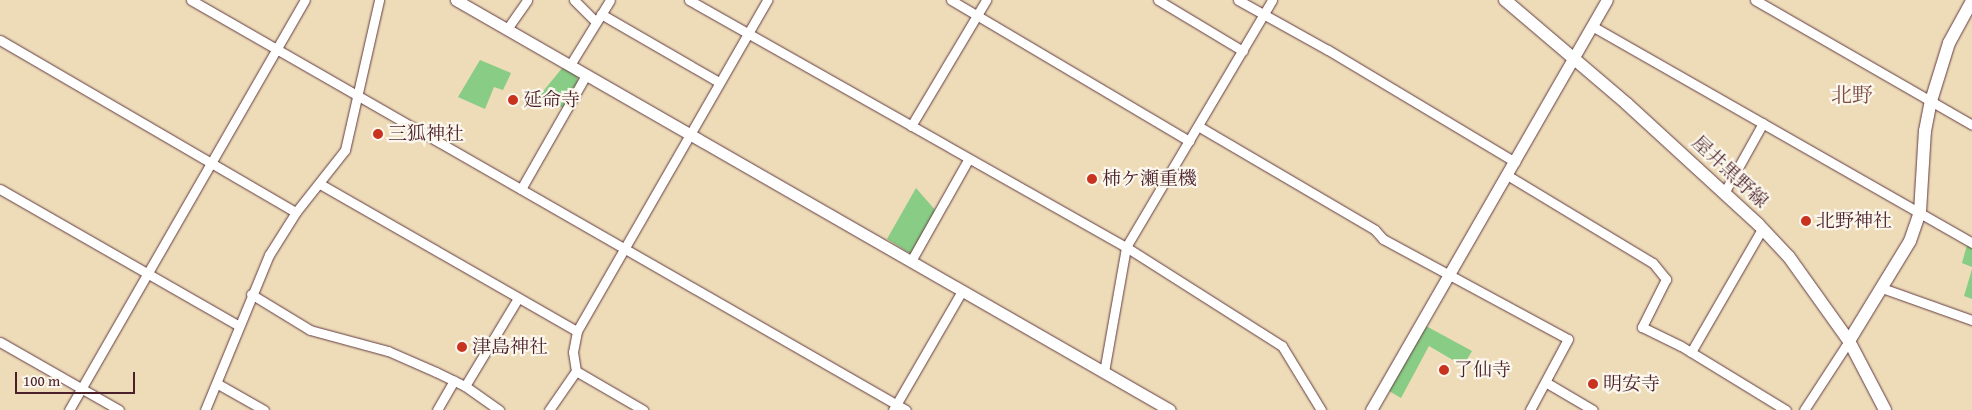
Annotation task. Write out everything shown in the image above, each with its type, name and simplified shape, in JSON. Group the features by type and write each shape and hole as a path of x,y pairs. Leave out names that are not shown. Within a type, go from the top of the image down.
{"main road":[{"name":"屋井黒野線","path":"1505,0 1724,193 1788,257 1849,341 1885,410"},
{"path":"1849,341 1910,241 1920,212 1924,131 1931,101 1949,43 1972,1"}],"street":[{"path":"191,0 625,248 895,407 906,410"},
{"path":"69,410 305,0"},
{"path":"206,410 218,384 251,294 269,255 296,212 345,150 379,0"},
{"path":"456,0 1170,410"},
{"path":"507,29 527,0"},
{"path":"574,0 599,18 719,82"},
{"path":"570,65 610,0"},
{"path":"689,0 1126,248 1282,346 1321,410"},
{"path":"549,410 576,371 573,352 577,331 767,0"},
{"path":"951,0 1190,141"},
{"path":"911,126 986,0"},
{"path":"1158,0 1243,51"},
{"path":"1238,0 1263,16 1328,50 1515,162"},
{"path":"1104,372 1126,248 1272,0"},
{"path":"1371,410 1607,0"},
{"path":"1755,0 1972,125"},
{"path":"1592,26 1972,243"},
{"path":"0,40 296,212"},
{"path":"521,189 586,75"},
{"path":"1724,193 1763,123"},
{"path":"1198,126 1448,276 1568,340 1547,383 1530,410"},
{"path":"911,260 968,160"},
{"path":"1507,175 1653,263 1666,279 1642,327 1691,352 1786,410"},
{"path":"320,184 577,331"},
{"path":"0,189 239,326"},
{"path":"1691,352 1762,229"},
{"path":"1882,288 1972,320"},
{"path":"895,407 962,291"},
{"path":"251,294 310,330 388,351 454,380 499,410"},
{"path":"465,386 518,298"},
{"path":"1804,410 1849,341"},
{"path":"0,342 119,410"},
{"path":"576,371 644,410"},
{"path":"437,410 454,380"},
{"path":"1547,383 1593,410"},
{"path":"218,384 264,410"}],"green space":[{"path":"480,60 511,73 503,90 494,87 485,109 458,97"},
{"path":"563,67 577,75 578,82 563,108 540,95"},
{"path":"916,188 936,211 911,254 887,239"},
{"path":"1967,245 1972,247 1972,267 1962,263"},
{"path":"1972,269 1972,299 1964,296"},
{"path":"1426,326 1472,351 1463,366 1429,346 1401,398 1389,391"}],"place":[{"name":"延命寺","path":"513,100"},
{"name":"三狐神社","path":"378,134"},
{"name":"柿ケ瀬重機","path":"1092,179"},
{"name":"北野神社","path":"1806,221"},
{"name":"津島神社","path":"462,347"},
{"name":"了仙寺","path":"1444,370"},
{"name":"明安寺","path":"1593,384"}],"district":[{"name":"北野","path":"1852,95"}]}
